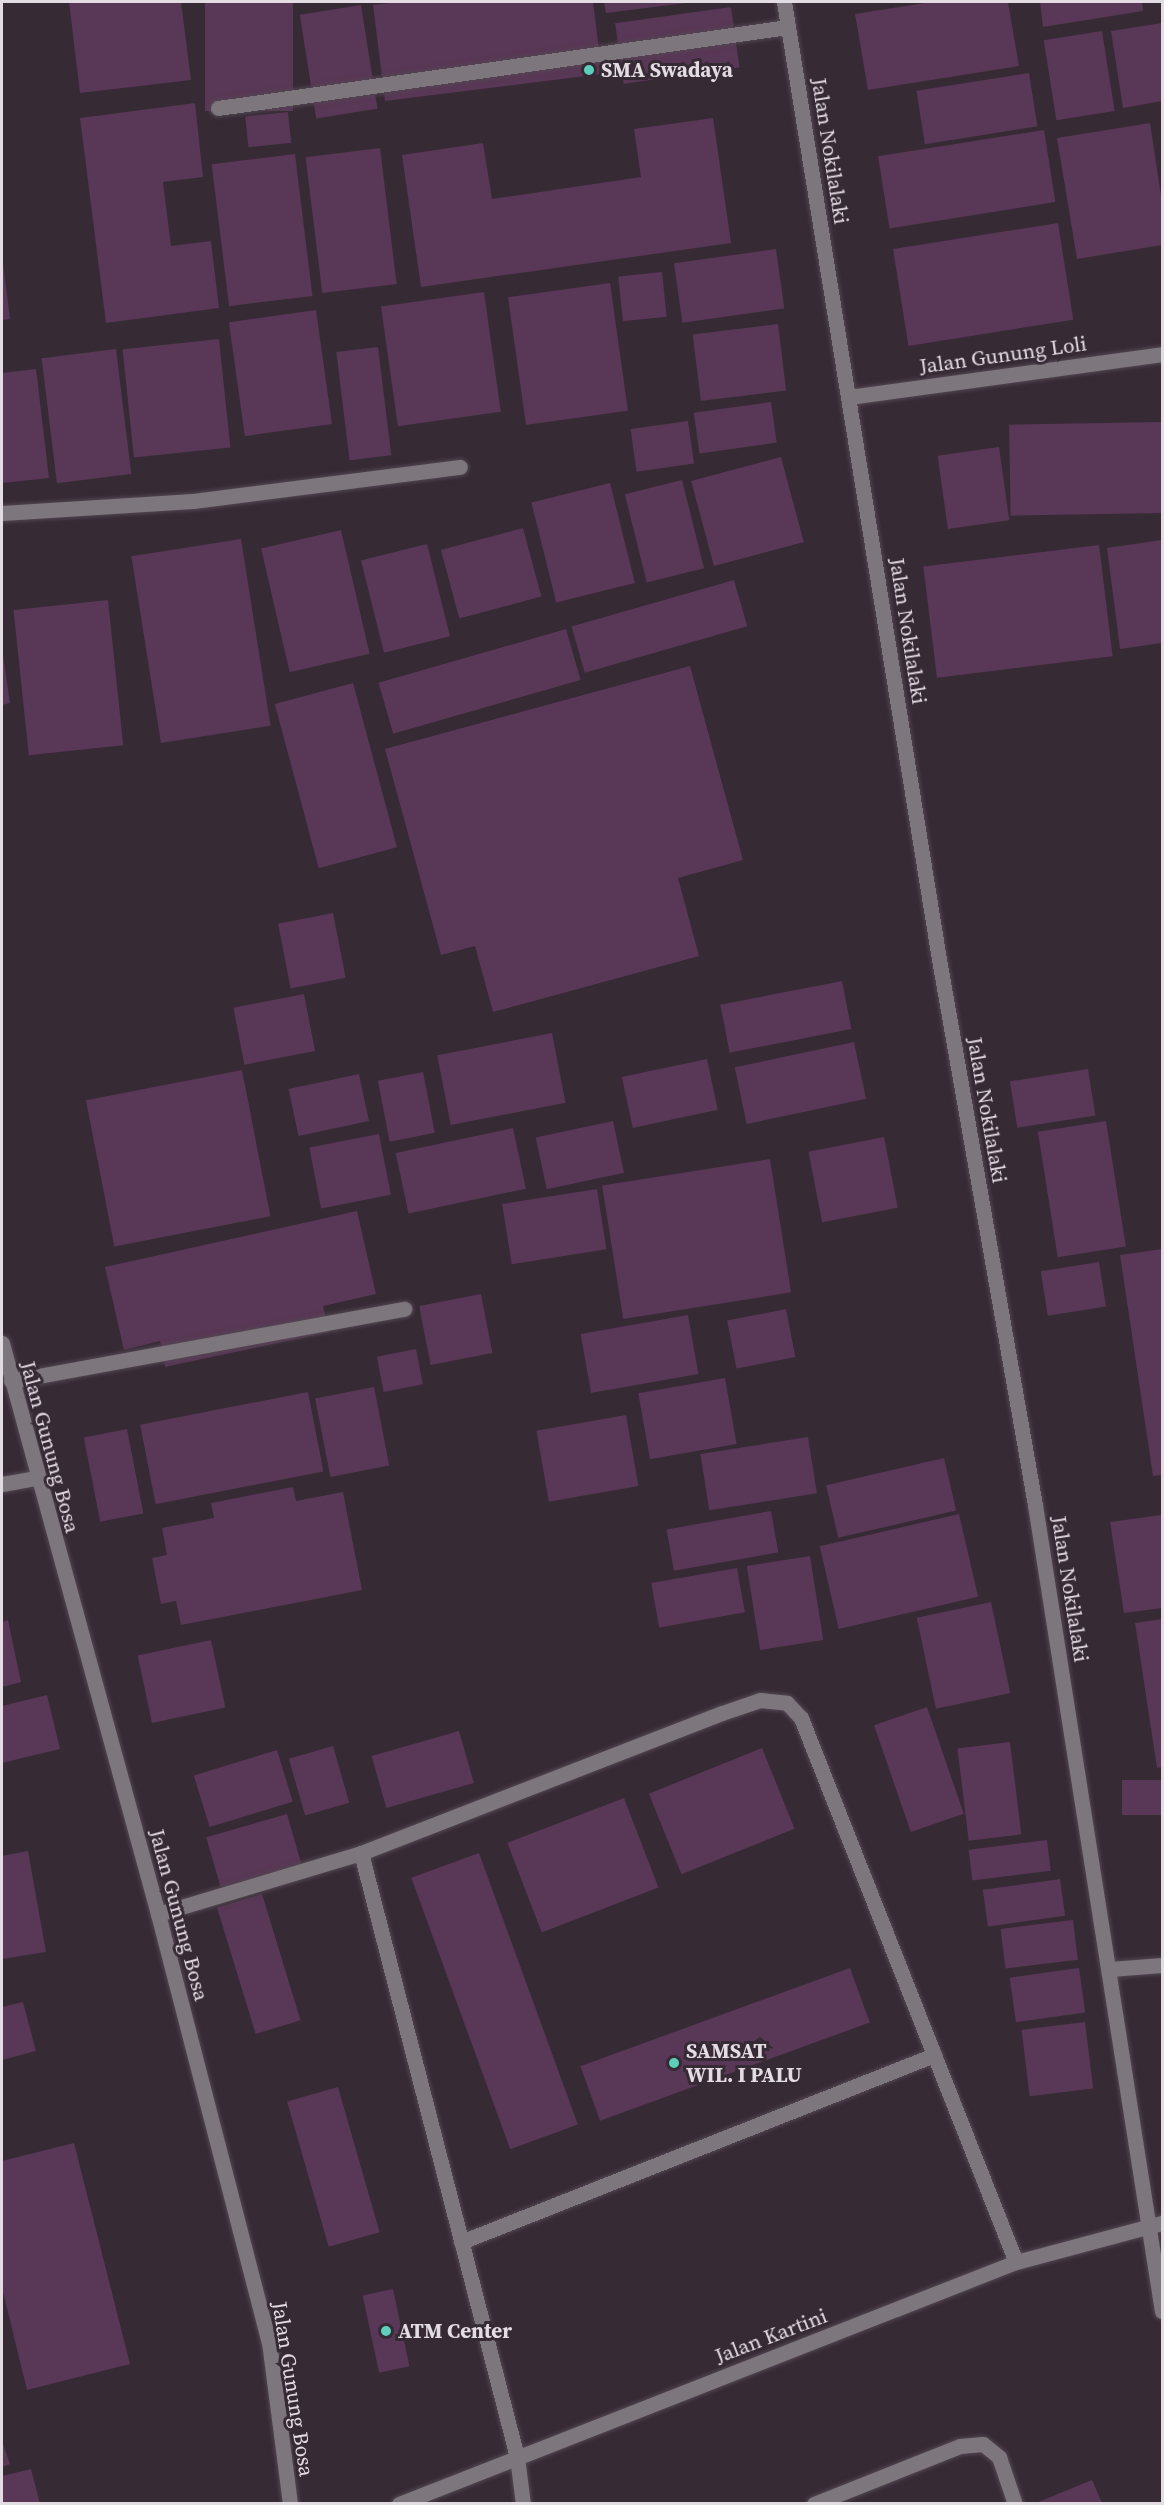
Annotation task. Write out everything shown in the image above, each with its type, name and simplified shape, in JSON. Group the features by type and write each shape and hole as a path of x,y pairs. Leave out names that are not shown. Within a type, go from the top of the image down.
{"street":[{"name":"Jalan Nokilalaki","path":"784,2 1110,1969 1156,2224 1162,2311"},
{"path":"218,108 788,27"},
{"name":"Jalan Gunung Loli","path":"849,397 1162,354"},
{"path":"2,513 193,501 460,467"},
{"path":"11,1381 404,1310"},
{"name":"Jalan Gunung Bosa","path":"2,1343 36,1478 158,1914 269,2342 290,2504"},
{"path":"2,1484 36,1478"},
{"path":"158,1914 361,1853 722,1713 760,1701 787,1703 801,1718 1016,2262"},
{"path":"361,1853 517,2457 523,2504"},
{"path":"1110,1969 1162,1965"},
{"path":"461,2242 934,2055"},
{"name":"Jalan Kartini","path":"399,2504 1016,2262 1156,2224"},
{"path":"814,2504 960,2446 983,2444 999,2457 1015,2504"}],"building":[{"path":"69,2 181,2 191,80 80,93"},
{"path":"205,2 293,2 293,111 205,111"},
{"path":"397,2 593,2 602,74 385,101 373,5"},
{"path":"604,2 686,2 686,3 606,13"},
{"path":"931,2 1008,2 1019,66 868,90 855,14"},
{"path":"1040,2 1142,2 1143,11 1043,27"},
{"path":"361,5 377,109 316,118 300,15"},
{"path":"731,7 739,67 624,84 615,23"},
{"path":"1162,23 1162,101 1123,108 1111,31"},
{"path":"1102,31 1115,111 1056,120 1044,40"},
{"path":"1029,73 1037,126 925,144 916,91"},
{"path":"195,103 203,177 163,182 171,246 211,241 219,308 106,323 80,118"},
{"path":"288,112 291,143 248,147 245,116"},
{"path":"713,118 731,243 421,287 402,155 483,143 492,199 641,177 634,129"},
{"path":"1150,123 1162,202 1162,245 1077,259 1057,138"},
{"path":"1044,130 1055,202 889,228 878,156"},
{"path":"380,148 397,284 322,293 306,157"},
{"path":"295,154 312,296 229,306 212,164"},
{"path":"1058,223 1073,320 908,346 893,249"},
{"path":"776,249 784,308 682,323 674,263"},
{"path":"2,255 10,319 2,320"},
{"path":"662,272 667,317 623,321 618,277"},
{"path":"610,283 628,411 526,425 508,297"},
{"path":"484,292 501,412 398,426 381,306"},
{"path":"316,310 332,424 245,436 229,322"},
{"path":"778,324 786,391 701,401 693,334"},
{"path":"219,339 230,447 134,458 123,349"},
{"path":"378,347 391,455 350,460 336,352"},
{"path":"116,349 131,474 57,483 42,358"},
{"path":"36,369 49,478 2,483 2,373"},
{"path":"771,402 777,443 699,453 694,413"},
{"path":"688,421 694,464 637,472 631,429"},
{"path":"1161,422 1162,513 1011,516 1009,425"},
{"path":"999,447 1009,520 948,529 938,456"},
{"path":"781,457 804,542 714,566 691,481"},
{"path":"682,480 704,568 647,583 625,494"},
{"path":"610,483 635,583 556,603 531,503"},
{"path":"523,528 541,597 459,619 441,550"},
{"path":"341,530 370,654 290,672 261,548"},
{"path":"241,539 271,726 161,743 131,556"},
{"path":"1162,540 1162,643 1120,649 1107,548"},
{"path":"427,544 450,636 384,653 361,560"},
{"path":"1099,545 1113,656 937,678 923,567"},
{"path":"734,580 747,626 585,673 572,627"},
{"path":"108,600 123,745 29,755 14,610"},
{"path":"566,629 581,680 393,734 379,683"},
{"path":"2,648 10,703 2,705"},
{"path":"690,666 743,860 678,878 699,956 493,1012 475,946 441,955 385,749"},
{"path":"353,683 397,847 319,868 275,704"},
{"path":"333,913 346,978 291,988 278,924"},
{"path":"842,981 851,1029 730,1053 720,1005"},
{"path":"304,994 315,1051 244,1065 233,1008"},
{"path":"552,1033 566,1103 451,1125 437,1055"},
{"path":"854,1042 866,1099 747,1124 735,1067"},
{"path":"707,1059 718,1110 633,1128 622,1077"},
{"path":"1088,1069 1095,1115 1017,1128 1010,1081"},
{"path":"242,1070 270,1216 114,1247 86,1100"},
{"path":"423,1072 435,1133 390,1142 378,1081"},
{"path":"359,1074 369,1121 299,1136 289,1089"},
{"path":"613,1121 624,1173 547,1189 536,1137"},
{"path":"1106,1121 1126,1246 1058,1257 1038,1132"},
{"path":"513,1128 526,1189 409,1214 396,1153"},
{"path":"379,1134 391,1195 321,1208 309,1148"},
{"path":"884,1137 898,1208 822,1222 808,1152"},
{"path":"770,1159 791,1292 623,1319 602,1186"},
{"path":"597,1189 607,1249 512,1264 502,1204"},
{"path":"357,1211 376,1294 323,1306 329,1332 165,1367 160,1341 124,1350 105,1267"},
{"path":"1162,1249 1162,1475 1153,1476 1120,1255"},
{"path":"1099,1262 1106,1306 1048,1316 1041,1271"},
{"path":"481,1294 492,1353 431,1365 419,1306"},
{"path":"786,1309 795,1357 736,1369 727,1320"},
{"path":"688,1315 698,1374 591,1393 581,1334"},
{"path":"416,1349 423,1384 384,1392 377,1357"},
{"path":"725,1378 737,1444 650,1459 638,1393"},
{"path":"374,1387 389,1466 330,1477 315,1398"},
{"path":"308,1392 323,1472 156,1504 140,1425"},
{"path":"626,1415 639,1486 549,1502 536,1431"},
{"path":"127,1429 143,1513 100,1522 84,1437"},
{"path":"808,1437 817,1493 709,1510 700,1454"},
{"path":"944,1458 956,1511 838,1538 826,1485"},
{"path":"293,1487 296,1501 343,1492 362,1590 181,1625 176,1601 161,1604 152,1558 167,1555 162,1528 214,1518 211,1503"},
{"path":"771,1511 778,1552 674,1571 667,1529"},
{"path":"959,1514 978,1597 839,1629 820,1546"},
{"path":"1162,1515 1162,1608 1124,1613 1110,1522"},
{"path":"810,1556 823,1640 760,1650 747,1566"},
{"path":"737,1568 745,1612 659,1627 651,1583"},
{"path":"991,1602 1010,1693 936,1709 917,1618"},
{"path":"1162,1619 1162,1767 1157,1768 1135,1623"},
{"path":"8,1620 21,1682 2,1687 2,1622"},
{"path":"211,1640 225,1707 152,1723 138,1656"},
{"path":"47,1695 60,1749 2,1763 2,1706"},
{"path":"927,1707 964,1814 911,1832 874,1725"},
{"path":"459,1731 474,1783 386,1808 372,1756"},
{"path":"1010,1742 1021,1834 969,1841 957,1748"},
{"path":"333,1746 349,1803 305,1815 289,1759"},
{"path":"762,1748 795,1829 681,1874 649,1794"},
{"path":"277,1750 293,1802 210,1827 194,1775"},
{"path":"1122,1780 1162,1780 1162,1815 1122,1815"},
{"path":"624,1798 658,1888 542,1932 507,1843"},
{"path":"287,1814 301,1864 221,1887 206,1837"},
{"path":"1047,1840 1051,1871 972,1880 969,1850"},
{"path":"28,1851 46,1952 2,1959 2,1856"},
{"path":"479,1853 578,2125 510,2149 411,1878"},
{"path":"1060,1879 1065,1916 988,1926 983,1890"},
{"path":"262,1894 301,2020 256,2034 217,1908"},
{"path":"1073,1920 1078,1960 1005,1969 1001,1929"},
{"path":"850,1968 870,2023 600,2121 580,2066"},
{"path":"1079,1968 1085,2013 1016,2022 1010,1978"},
{"path":"23,2002 36,2051 2,2060 2,2007"},
{"path":"1085,2022 1093,2089 1030,2096 1021,2030"},
{"path":"338,2087 380,2232 329,2247 287,2102"},
{"path":"74,2143 130,2364 27,2390 2,2288 2,2161"},
{"name":"ATM Center","path":"393,2289 409,2366 379,2373 363,2295"},
{"path":"2,2441 10,2464 2,2467"},
{"path":"31,2469 40,2504 2,2504 2,2476"},
{"path":"1092,2480 1102,2503 1036,2503"}],"place":[{"name":"SMA Swadaya","path":"589,70"},
{"name":"SAMSAT WIL. I PALU","path":"674,2063"},
{"name":"ATM Center","path":"386,2331"}]}
